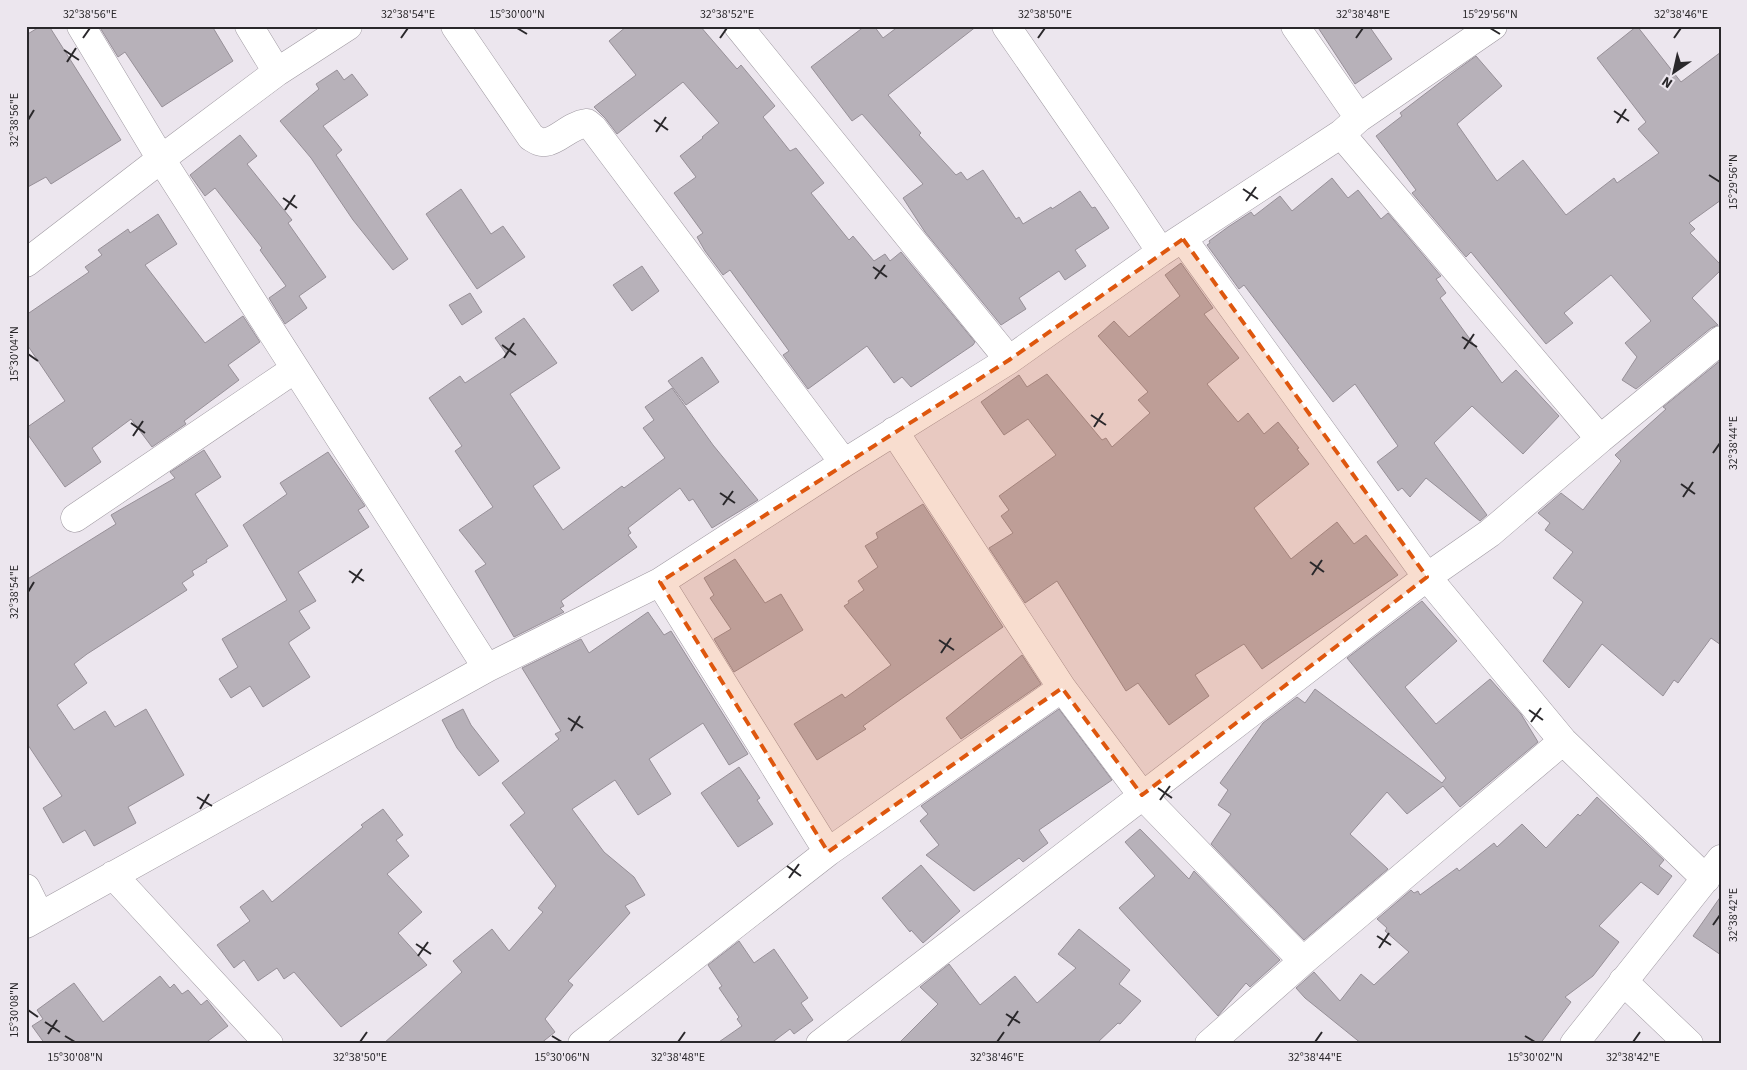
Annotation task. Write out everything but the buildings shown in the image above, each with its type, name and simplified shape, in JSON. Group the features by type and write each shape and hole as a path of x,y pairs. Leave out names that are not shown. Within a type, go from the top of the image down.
{"street":[{"path":"81,26 161,159 487,668"},
{"path":"250,26 277,72"},
{"path":"26,263 277,72 348,26"},
{"path":"455,26 532,137 539,142 547,142 578,124 586,123 592,128 844,463"},
{"path":"738,26 1009,360"},
{"path":"1006,26 1125,198 1172,245 1427,577 1563,741 1713,869 1574,1044"},
{"path":"1295,26 1350,126 1600,439"},
{"path":"26,888 33,920 487,668 660,582 894,431 1009,360 1172,245 1350,126 1493,26"},
{"path":"820,1044 1427,577 1490,533 1600,439 1721,340"},
{"path":"75,518 295,369"},
{"path":"894,431 1062,688 1142,795 1303,961"},
{"path":"660,582 828,852"},
{"path":"582,1044 828,852 1062,688"},
{"path":"1209,1044 1303,961 1563,741"},
{"path":"113,876 269,1044"},
{"path":"1623,981 1689,1044"}],"highlighted area":[{"path":"1183,239 1427,577 1142,795 1062,688 828,852 660,582 1009,360"}]}
